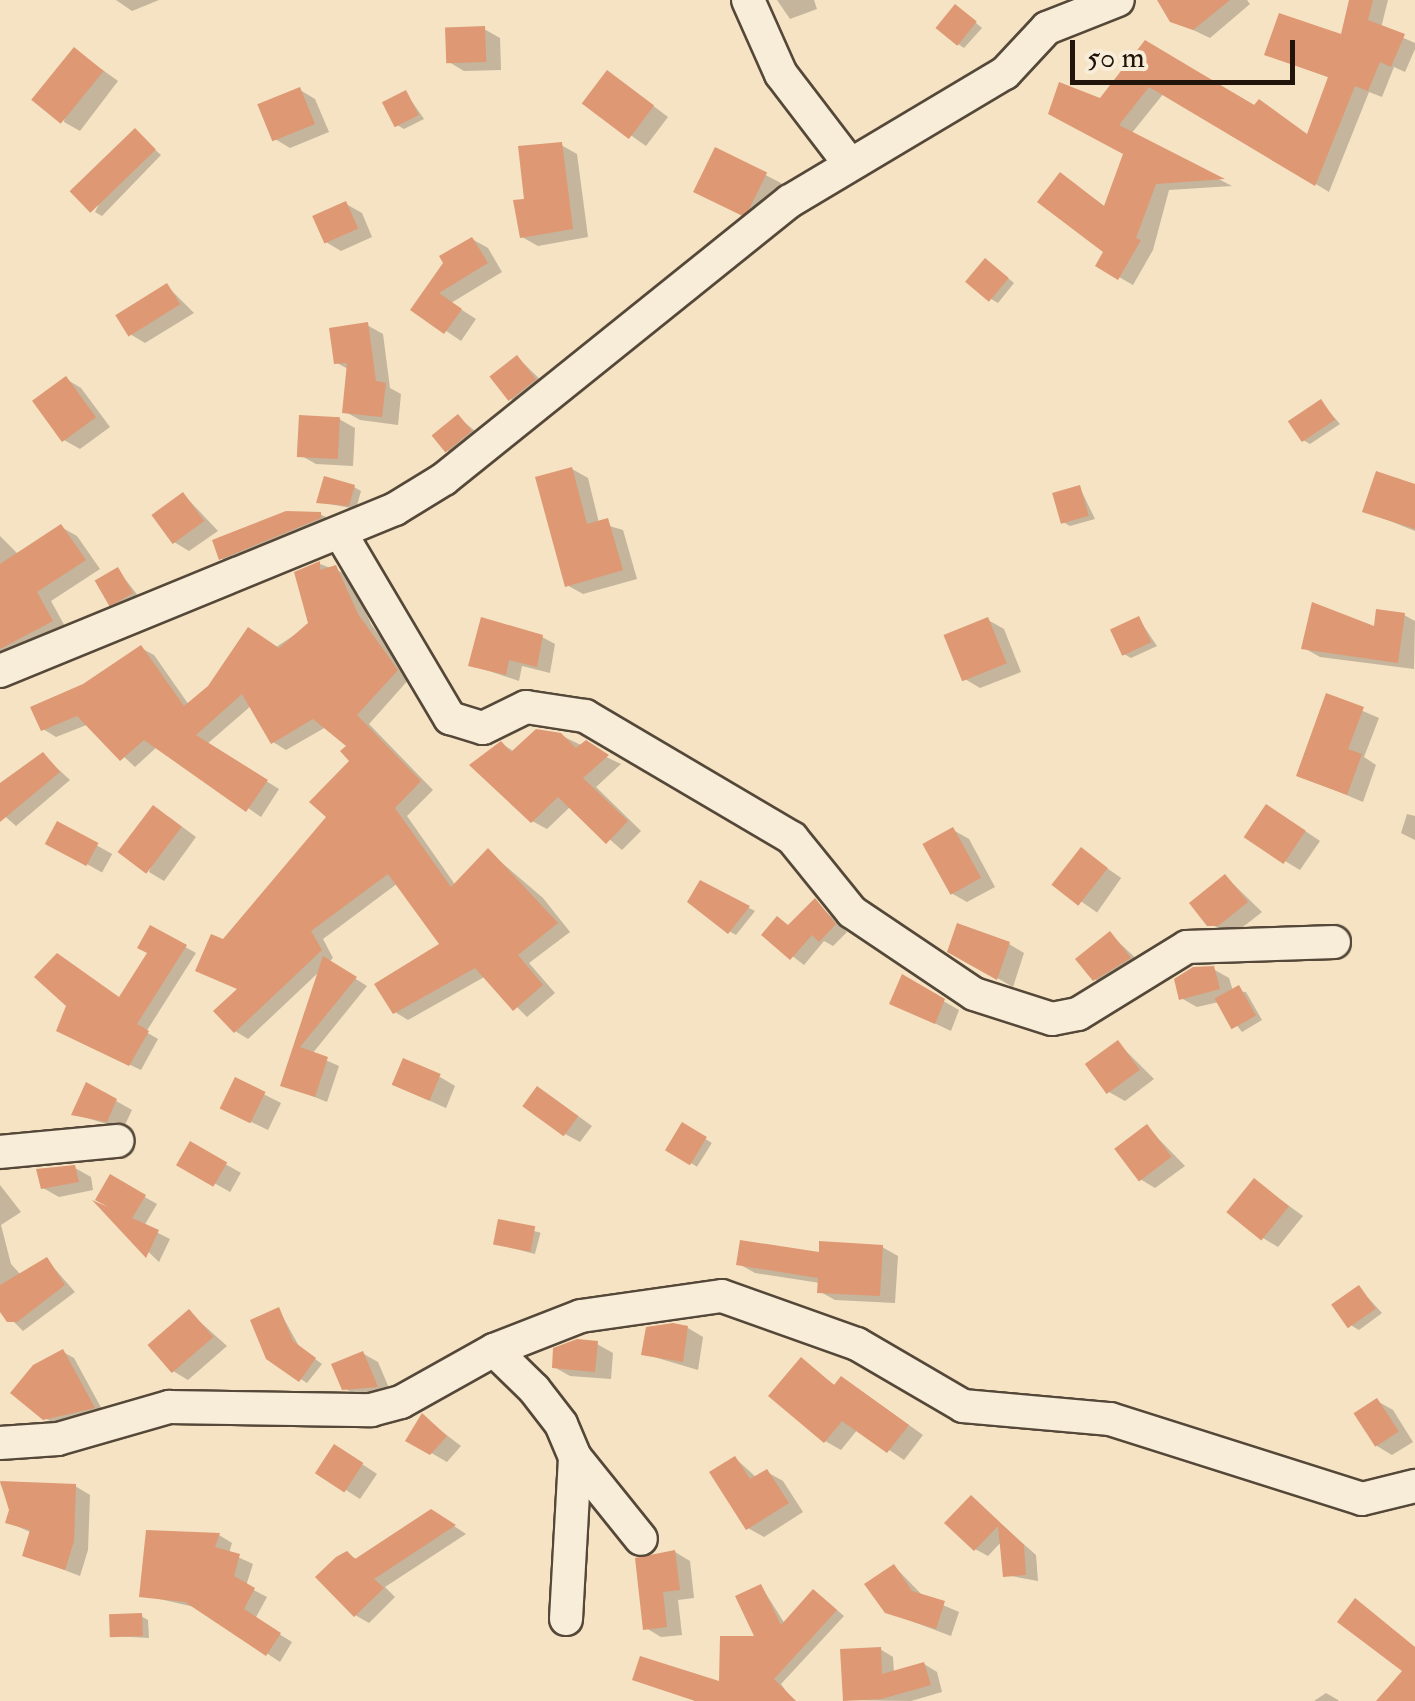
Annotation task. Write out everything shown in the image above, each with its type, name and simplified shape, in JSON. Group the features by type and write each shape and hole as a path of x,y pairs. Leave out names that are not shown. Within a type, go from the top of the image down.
{"street":[{"path":"748,0 781,74 849,162"},
{"path":"0,671 341,534 444,479 699,272 849,162 1005,73 1047,28 1118,0"},
{"path":"341,534 450,718 482,728 526,708 585,716 792,838 852,912 974,994 1052,1019 1078,1014 1188,947 1334,942"},
{"path":"0,1152 117,1141"},
{"path":"0,1443 58,1440 170,1407 371,1410 401,1402 494,1350 582,1316 722,1296 856,1344 962,1406 1110,1419 1362,1499 1415,1486"},
{"path":"494,1350 534,1388 575,1457 642,1538"},
{"path":"566,1619 575,1457"}],"building":[{"path":"1157,0 1230,0 1193,30 1170,22"},
{"path":"1349,0 1373,0 1368,20 1405,34 1391,67 1380,62 1368,91 1355,86 1315,186 1149,87 1119,125 1225,179 1156,184 1136,238 1141,240 1118,280 1095,266 1103,252 1037,202 1060,172 1104,206 1123,154 1048,114 1059,82 1100,98 1145,40 1254,105 1259,99 1307,134 1328,77 1264,55 1279,13 1341,34"},
{"path":"955,4 977,22 957,46 935,28"},
{"path":"485,26 486,62 446,63 445,27"},
{"path":"74,47 104,71 61,124 31,100"},
{"path":"607,70 654,106 629,139 582,104"},
{"path":"300,87 315,124 272,141 257,104"},
{"path":"406,90 419,115 395,127 382,102"},
{"path":"135,128 156,150 90,213 70,191"},
{"path":"562,142 573,229 520,238 513,200 524,199 518,146"},
{"path":"715,147 767,172 745,217 693,192"},
{"path":"346,201 358,228 324,243 312,216"},
{"path":"472,237 488,263 439,293 462,309 444,334 410,310 443,263 439,256"},
{"path":"985,258 1009,278 989,302 965,282"},
{"path":"167,283 180,304 129,337 115,315"},
{"path":"368,322 376,381 386,383 382,417 342,413 347,363 334,364 329,328"},
{"path":"517,355 536,379 509,401 489,377"},
{"path":"66,376 96,417 62,442 32,401"},
{"path":"1321,399 1335,420 1302,442 1288,421"},
{"path":"458,414 472,431 445,452 432,435"},
{"path":"299,415 340,417 338,459 297,457"},
{"path":"572,467 587,524 608,518 623,570 565,587 535,477"},
{"path":"1376,471 1415,484 1415,529 1362,512"},
{"path":"324,476 355,485 349,506 316,503"},
{"path":"1080,485 1089,516 1061,524 1052,493"},
{"path":"183,492 204,521 173,544 151,515"},
{"path":"286,511 321,512 321,518 219,560 212,540"},
{"path":"61,524 86,560 37,592 53,621 0,649 0,564"},
{"path":"320,561 320,570 336,565 358,614 398,670 357,715 421,781 395,808 451,887 488,848 558,923 518,955 543,985 513,1011 475,968 393,1014 374,984 439,944 388,874 311,931 322,950 234,1033 213,1011 237,989 195,971 211,934 223,939 326,817 309,802 349,761 340,751 346,746 313,719 271,744 242,694 196,735 268,780 246,812 144,740 120,761 77,716 41,731 30,707 83,684 141,645 184,706 208,686 248,627 279,648 308,623 294,572"},
{"path":"118,567 133,593 110,606 95,580"},
{"path":"1312,602 1374,626 1376,609 1405,613 1398,663 1301,649"},
{"path":"1139,616 1151,642 1122,656 1110,630"},
{"path":"481,617 543,635 537,667 509,660 506,675 468,666"},
{"path":"988,617 1007,663 962,681 943,635"},
{"path":"1326,693 1364,707 1348,749 1362,754 1347,795 1296,776"},
{"path":"536,729 561,733 576,748 586,740 609,755 583,778 628,821 606,844 558,797 531,823 469,765 501,741 511,752"},
{"path":"43,752 60,772 0,822 0,783"},
{"path":"1266,804 1306,831 1283,864 1244,837"},
{"path":"153,805 182,827 146,874 117,852"},
{"path":"57,821 98,843 86,866 45,844"},
{"path":"953,827 981,878 951,895 922,844"},
{"path":"1081,847 1108,868 1078,906 1051,885"},
{"path":"1225,874 1248,902 1218,926 1207,926 1189,903"},
{"path":"700,880 750,906 728,934 687,902"},
{"path":"815,898 836,924 819,942 812,935 790,960 761,935 777,916 788,925"},
{"path":"957,923 1010,942 997,980 947,952"},
{"path":"150,925 187,945 137,1024 149,1031 129,1066 56,1031 66,1006 34,977 57,953 119,997 147,953 137,948"},
{"path":"1110,931 1131,958 1093,981 1075,959"},
{"path":"323,956 357,977 300,1047 328,1057 315,1097 280,1086"},
{"path":"1214,966 1220,989 1179,1000 1174,979 1193,967"},
{"path":"902,974 945,999 935,1024 889,1004"},
{"path":"1239,985 1256,1016 1231,1029 1215,999"},
{"path":"1118,1040 1140,1070 1107,1094 1085,1064"},
{"path":"403,1058 441,1074 429,1101 392,1085"},
{"path":"235,1077 266,1092 250,1123 220,1108"},
{"path":"86,1082 117,1099 107,1122 71,1115"},
{"path":"537,1086 578,1116 564,1136 522,1106"},
{"path":"682,1122 707,1137 690,1165 665,1150"},
{"path":"1147,1124 1172,1157 1139,1181 1114,1149"},
{"path":"190,1141 227,1162 213,1187 176,1165"},
{"path":"75,1165 79,1182 41,1189 36,1169"},
{"path":"110,1174 146,1195 132,1218 159,1230 146,1258 92,1200 108,1207 95,1200"},
{"path":"1254,1178 1289,1206 1261,1241 1226,1212"},
{"path":"498,1219 535,1226 530,1252 493,1245"},
{"path":"740,1240 819,1252 819,1241 883,1245 880,1296 817,1293 818,1278 736,1265"},
{"path":"47,1257 65,1285 17,1322 7,1322 0,1312 0,1285"},
{"path":"1359,1285 1376,1309 1348,1328 1331,1305"},
{"path":"279,1307 293,1341 316,1358 299,1382 266,1359 250,1320"},
{"path":"189,1309 213,1337 172,1373 147,1345"},
{"path":"673,1323 688,1326 683,1362 641,1355 646,1327"},
{"path":"577,1339 598,1341 595,1372 552,1368 553,1348"},
{"path":"63,1349 95,1408 43,1420 10,1393 33,1365"},
{"path":"363,1351 378,1387 342,1390 331,1364"},
{"path":"801,1357 834,1385 841,1376 909,1425 887,1453 842,1421 824,1443 768,1396"},
{"path":"1377,1398 1399,1432 1375,1447 1354,1413"},
{"path":"422,1413 447,1436 430,1455 405,1441"},
{"path":"334,1444 363,1463 344,1492 315,1473"},
{"path":"735,1456 750,1479 767,1469 789,1503 746,1530 709,1472"},
{"path":"0,1481 76,1484 74,1541 65,1570 22,1556 30,1530 5,1523 9,1510"},
{"path":"971,1495 1024,1545 1026,1575 1003,1577 998,1526 974,1551 944,1523"},
{"path":"431,1509 456,1525 374,1579 384,1588 354,1617 315,1577 336,1557 347,1551 355,1559"},
{"path":"146,1530 220,1533 215,1547 240,1554 234,1576 255,1588 244,1609 281,1633 266,1656 185,1602 139,1597"},
{"path":"675,1550 680,1590 663,1592 667,1627 643,1630 635,1558"},
{"path":"894,1564 912,1591 945,1601 936,1629 885,1613 864,1584"},
{"path":"761,1584 781,1625 813,1589 837,1610 774,1679 796,1701 695,1701 632,1680 640,1656 719,1681 720,1636 754,1636 735,1596"},
{"path":"1355,1598 1415,1647 1415,1701 1376,1701 1402,1671 1337,1622"},
{"path":"142,1613 143,1636 110,1637 109,1614"},
{"path":"881,1647 882,1674 924,1662 931,1685 881,1699 843,1701 840,1649"}]}
